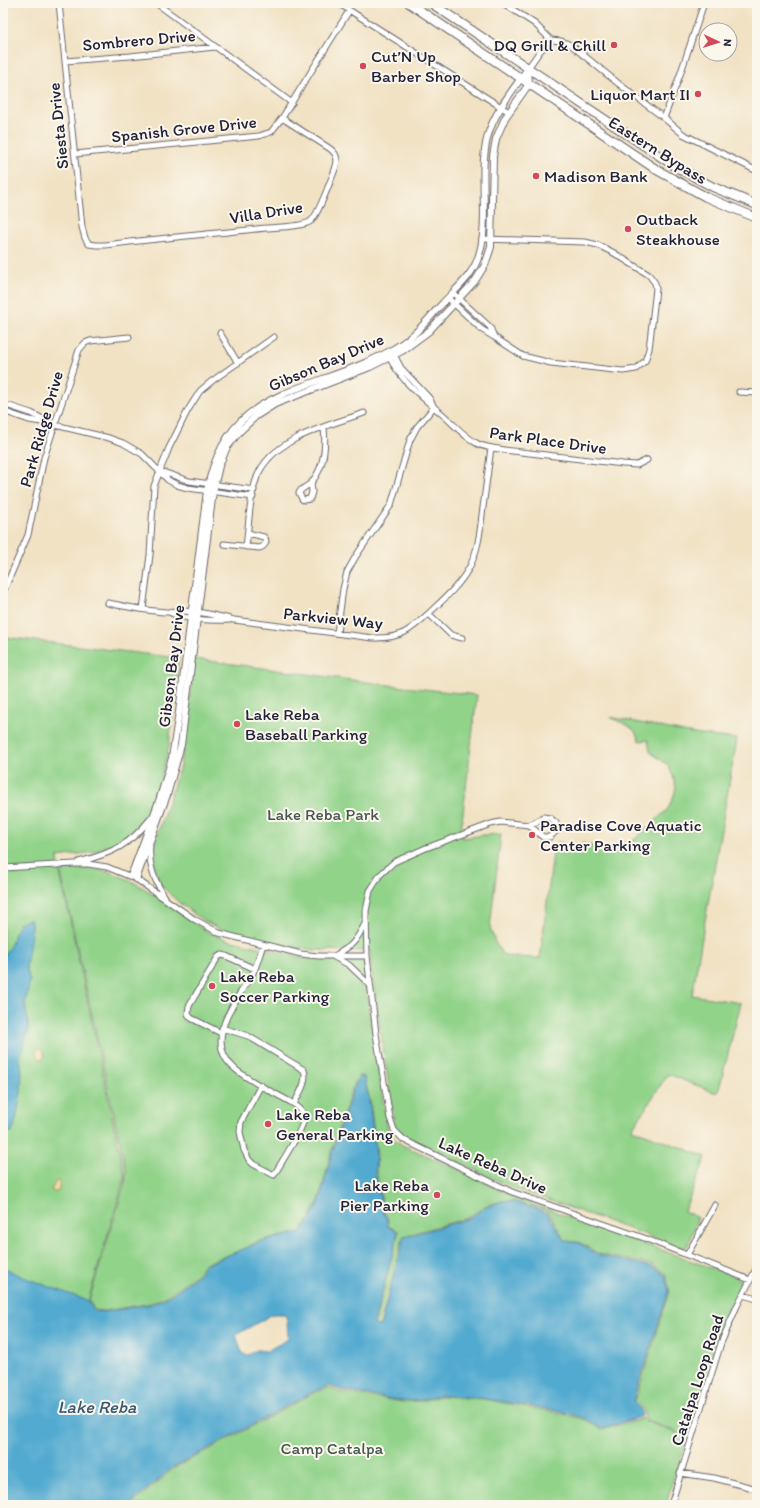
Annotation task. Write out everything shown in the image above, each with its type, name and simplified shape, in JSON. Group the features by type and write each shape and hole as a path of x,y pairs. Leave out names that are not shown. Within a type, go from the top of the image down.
{"main road":[{"name":"Eastern Bypass","path":"409,3 669,178 718,202 757,218"},
{"name":"Eastern Bypass","path":"431,3 676,167 713,186 757,205"}],"street":[{"name":"Siesta Drive","path":"59,3 83,233 89,244"},
{"path":"156,3 292,103"},
{"path":"338,3 509,112"},
{"path":"503,3 535,24 551,40 561,41 571,45 683,134 757,171"},
{"path":"664,118 704,3"},
{"name":"Spanish Grove Drive","path":"75,154 259,136 271,132 292,103 349,11"},
{"path":"528,84 528,68 540,51 551,40"},
{"name":"Sombrero Drive","path":"65,61 215,47"},
{"name":"Gibson Bay Drive","path":"390,354 414,334 453,293 474,267 480,251 482,239 486,144 491,126 528,68"},
{"name":"Gibson Bay Drive","path":"133,878 151,842 167,795 175,758 216,458 225,440 237,424 252,411 280,395 411,345 429,331 455,305 481,273 488,256 492,240 494,147 498,131 528,84"},
{"name":"Villa Drive","path":"89,244 101,245 249,230 305,224 311,221 338,163 337,158 335,152 282,118"},
{"path":"448,298 481,329 517,353 531,359 551,363 622,371 636,369 641,366 648,355 656,289 655,284 648,274 614,253 598,245 585,242 482,239"},
{"path":"453,293 490,327 494,337"},
{"path":"220,333 238,363"},
{"name":"Park Ridge Drive","path":"5,588 28,535 42,466 82,346 90,341 129,337"},
{"path":"143,609 150,555 153,492 159,470 185,416 196,396 212,381 274,337"},
{"name":"Park Place Drive","path":"390,354 403,380 419,396 472,440 479,444 491,448 630,465 637,465 647,460"},
{"path":"739,392 757,393"},
{"path":"3,404 31,413 55,425"},
{"path":"337,633 347,572 356,556 391,505 406,451 413,433 434,407"},
{"path":"16,416 18,409"},
{"path":"3,411 29,420 123,442 142,454 159,470 181,479 211,488 253,497"},
{"path":"246,547 254,490 260,472 273,454 293,440 364,413"},
{"path":"311,483 323,461 325,448 324,428"},
{"name":"Parkview Way","path":"108,603 168,612 176,611 215,620 234,620 378,638 395,637 406,633 429,614 457,585 472,561 479,536 491,448"},
{"path":"211,488 254,490"},
{"path":"224,544 246,547 262,547 266,541 264,536 248,533"},
{"path":"429,614 451,635 462,638"},
{"name":"Gibson Bay Drive","path":"133,878 175,758"},
{"path":"74,864 106,854 122,846 140,832 155,813"},
{"name":"Lake Reba Drive","path":"529,825 540,835 546,838 553,835 556,828 553,820 546,817 529,825 500,822 486,826 394,862 384,870 373,885 367,904 367,956 370,986 390,1118 394,1130 398,1136 411,1143 512,1192 581,1215 750,1280"},
{"path":"151,842 150,860 153,874 168,901"},
{"path":"3,868 74,864 88,864 108,867 133,878 210,929 226,935 301,954 367,956"},
{"path":"333,956 349,948 357,941 366,923"},
{"path":"261,1085 241,1122 240,1132 244,1150 249,1160 253,1164 274,1175 302,1126 304,1116 303,1112 294,1104 239,1072 229,1063 222,1048 222,1030 227,1016 255,969 263,945"},
{"path":"255,969 222,955 218,957 192,1002 188,1010 188,1014 190,1018 222,1030 248,1036 304,1070 305,1079 294,1104"},
{"path":"333,956 349,965 370,986"},
{"path":"687,1255 715,1205"},
{"name":"Catalpa Loop Road","path":"671,1505 721,1344 757,1267"},
{"path":"743,1295 754,1299"},
{"path":"680,1473 714,1478 757,1489"}],"green space":[{"path":"3,637 179,658 169,746 161,778 149,811 134,829 116,843 94,852 58,857 59,869 125,1176 88,1301 28,1279 3,1268"},
{"name":"Lake Reba Park","path":"195,659 396,686 477,695 461,830 463,838 501,834 490,927 495,942 502,954 513,957 540,958 554,845 559,842 574,847 582,843 605,850 616,849 620,845 634,840 667,810 673,799 676,787 668,765 650,752 648,740 639,741 635,731 610,717 694,734 737,739 692,995 741,1003 719,1089 716,1093 668,1074 632,1129 706,1157 684,1211 698,1218 688,1246 683,1248 517,1190 404,1136 397,1130 394,1121 372,974 370,951 312,950 292,947 220,929 201,919 178,902 162,886 155,871 152,854 180,766"},
{"path":"60,869 94,869 125,878 152,894 205,930 228,940 310,959 363,960 366,991 387,1127 394,1139 402,1145 444,1163 517,1198 736,1277 742,1282 742,1286 729,1312 710,1359 706,1381 690,1437 646,1420 642,1408 635,1401 670,1291 666,1274 653,1265 599,1254 579,1242 564,1239 550,1214 531,1205 529,1206 514,1201 504,1200 485,1206 467,1218 403,1236 379,1325 375,1324 399,1231 388,1226 388,1219 384,1212 376,1170 377,1155 370,1100 364,1077 359,1075 352,1089 331,1152 319,1200 300,1232 259,1241 241,1250 204,1264 197,1274 168,1295 151,1303 104,1311 95,1310 89,1301 126,1179 126,1170"},
{"name":"Camp Catalpa","path":"329,1388 340,1392 402,1402 422,1401 441,1396 482,1399 560,1413 586,1420 602,1430 643,1418 645,1421 689,1438 675,1472 666,1505 131,1505 173,1469 314,1393"}],"sand":[{"path":"38,1048 43,1051 45,1056 43,1059 39,1059 36,1053"},
{"path":"58,1180 60,1183 58,1192 54,1192 51,1190"}],"water":[{"path":"30,919 32,928 26,967 30,981 25,1003 29,1029 20,1057 22,1073 21,1093 16,1120 12,1132 4,1133 3,958 11,944 19,923"},
{"name":"Lake Reba","path":"360,1076 364,1077 369,1100 376,1155 375,1171 383,1212 387,1219 387,1226 398,1232 374,1324 380,1326 404,1237 468,1219 486,1207 504,1201 514,1202 529,1207 531,1206 548,1214 564,1240 579,1243 598,1255 653,1267 665,1275 669,1291 633,1401 640,1408 642,1416 602,1429 587,1419 560,1411 481,1398 441,1395 421,1400 402,1401 341,1390 329,1386 313,1392 172,1468 129,1505 3,1505 3,1268 28,1279 88,1301 94,1311 105,1312 152,1304 169,1296 198,1275 205,1265 260,1242 301,1232 310,1220 320,1200 332,1153 353,1090","holes":["273,1314 285,1314 287,1320 288,1339 267,1351 257,1350 248,1355 242,1353 236,1335"]}],"pier":[{"path":"399,1231 376,1323 378,1324 403,1236 379,1325 375,1324"}],"place":[{"name":"DQ Grill & Chill","path":"614,45"},
{"name":"Cut’N Up Barber Shop","path":"363,66"},
{"name":"Liquor Mart II","path":"698,94"},
{"name":"Madison Bank","path":"536,176"},
{"name":"Outback Steakhouse","path":"628,229"},
{"name":"Lake Reba Baseball Parking","path":"237,724"},
{"name":"Paradise Cove Aquatic Center Parking","path":"532,835"},
{"name":"Lake Reba Soccer Parking","path":"212,986"},
{"name":"Lake Reba General Parking","path":"268,1124"},
{"name":"Lake Reba Pier Parking","path":"437,1195"}]}
